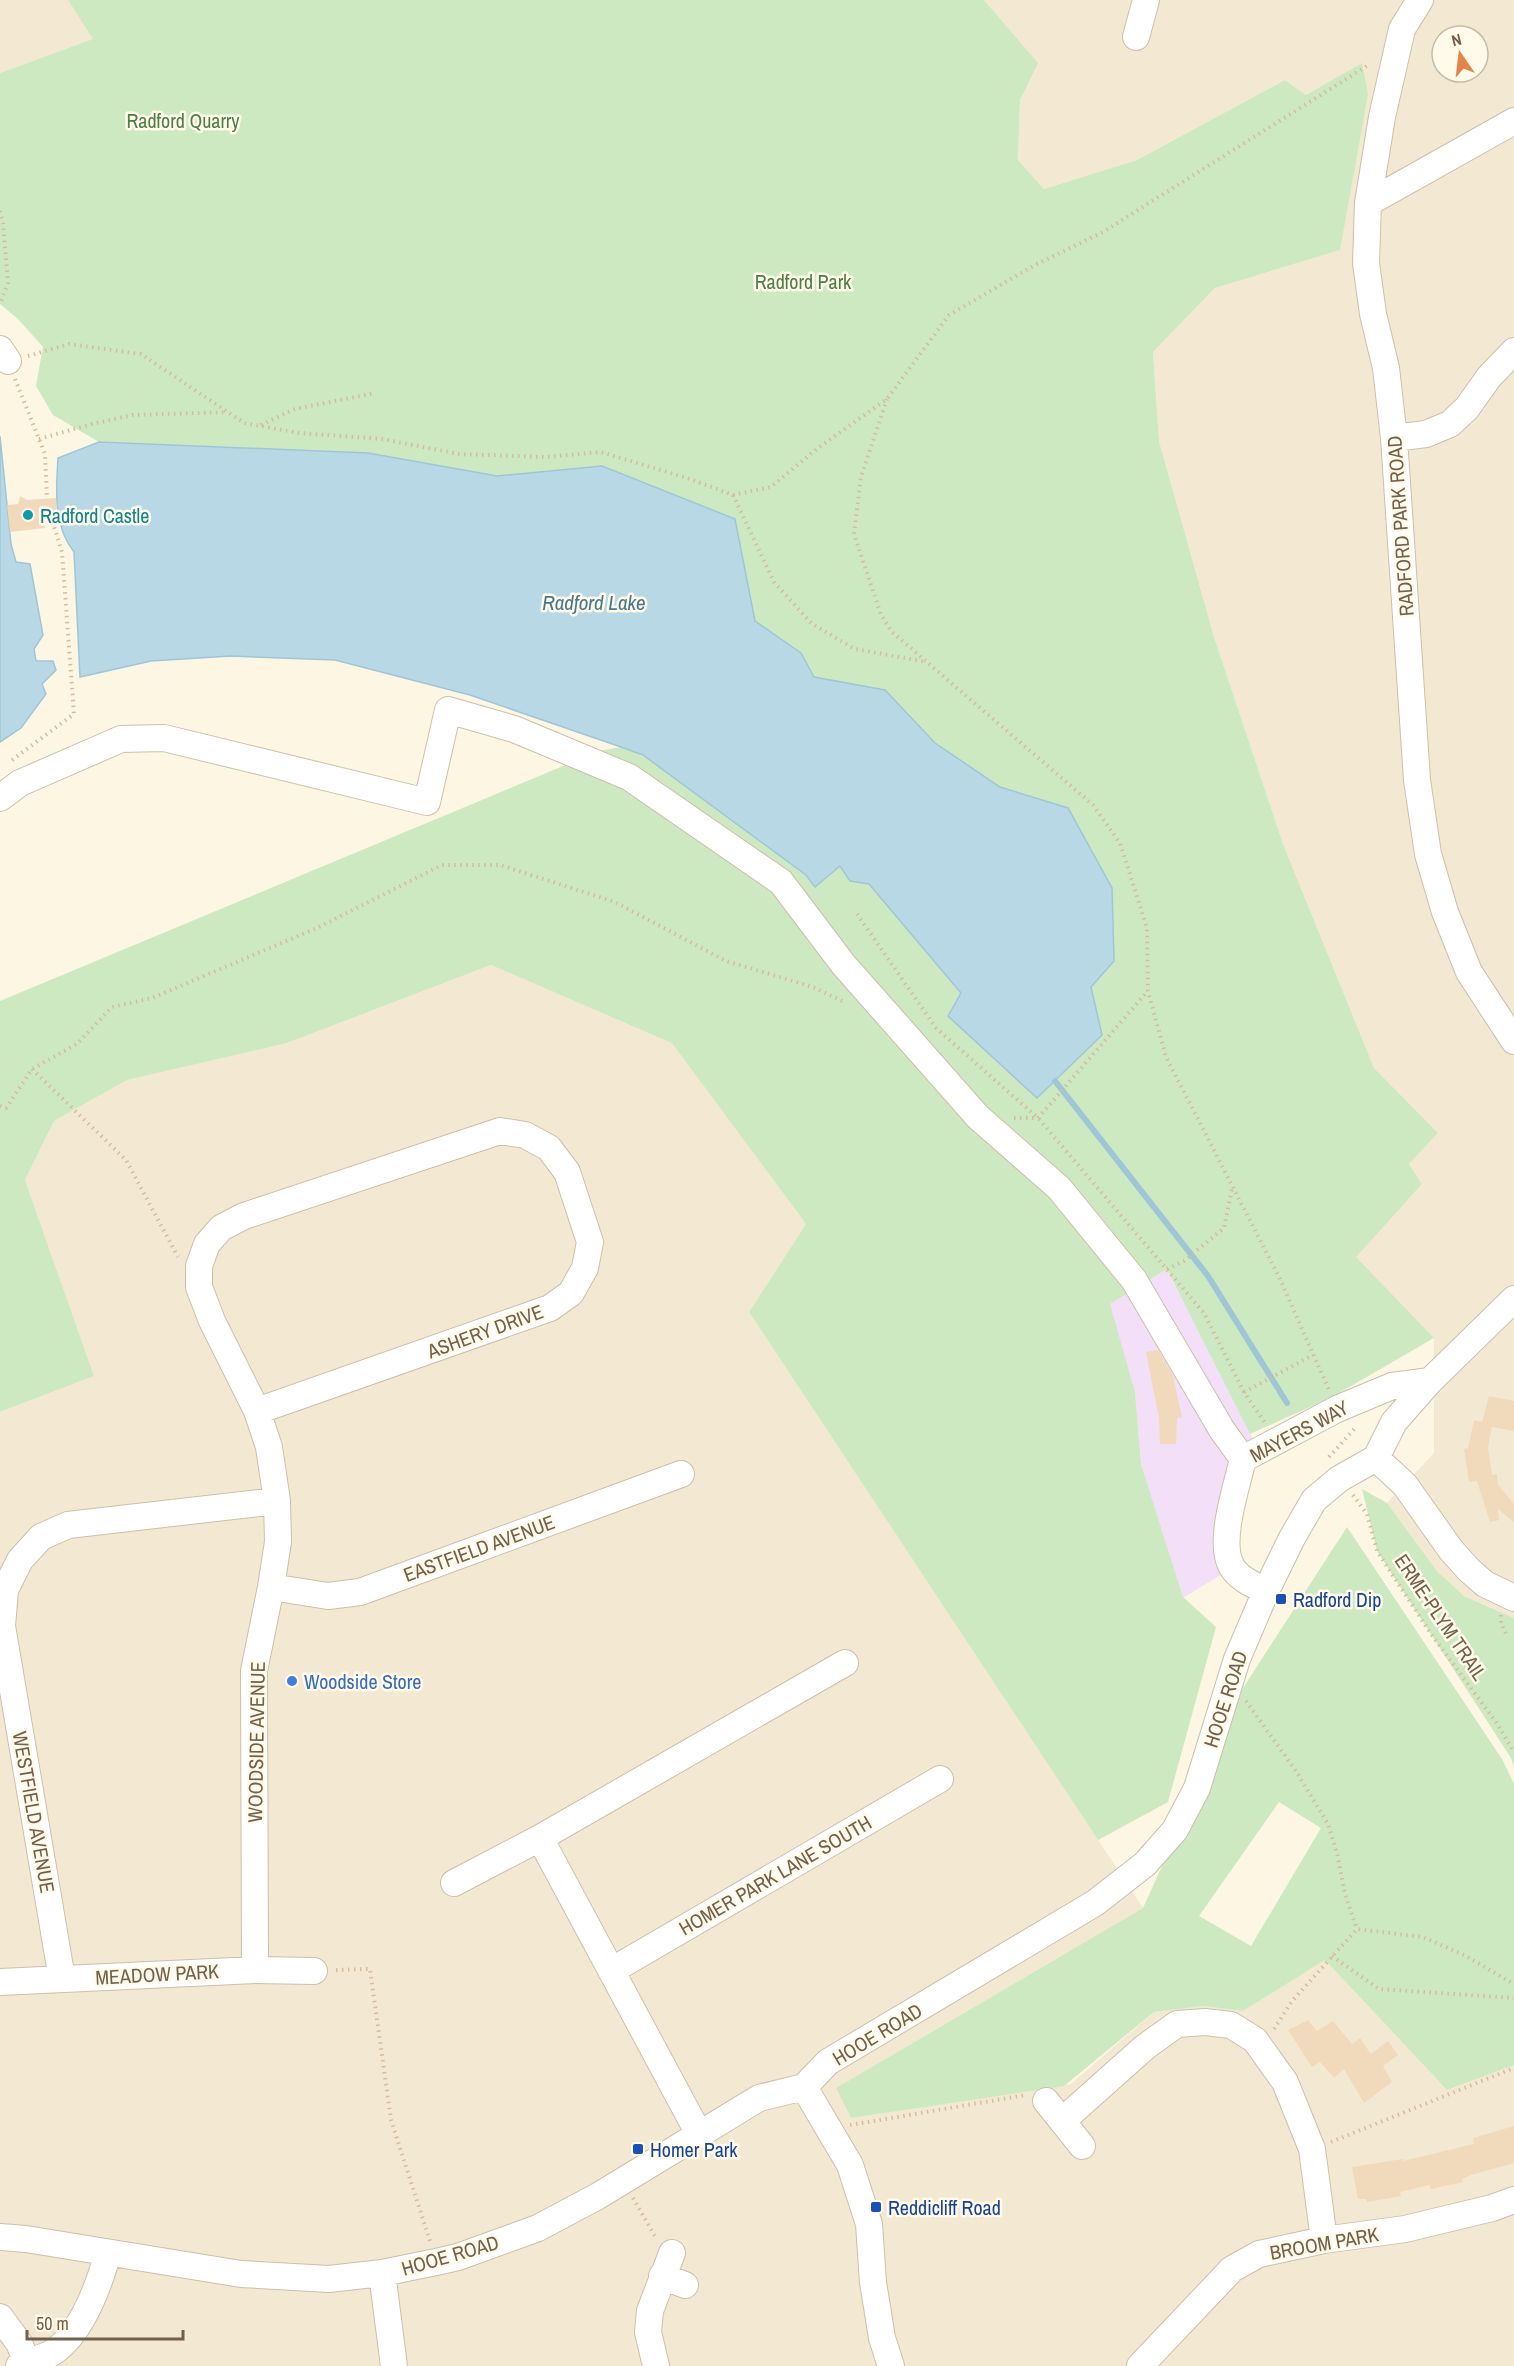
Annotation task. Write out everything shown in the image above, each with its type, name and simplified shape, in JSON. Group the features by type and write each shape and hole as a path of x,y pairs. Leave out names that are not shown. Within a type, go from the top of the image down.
{"street":[{"path":"1136,38 1146,0"},
{"name":"RADFORD PARK ROAD","path":"1420,0 1402,29 1382,117 1368,203 1366,263 1373,314 1386,368 1394,438 1417,780 1428,854 1445,912 1469,972 1514,1041"},
{"path":"1368,203 1514,121"},
{"path":"1394,438 1426,434 1449,424 1467,408 1489,377 1514,351"},
{"path":"0,798 20,783 121,739 165,738 427,802 448,710 514,729 629,777 781,882 843,964 978,1116 1059,1188 1134,1280 1222,1430 1243,1459"},
{"name":"ASHERY DRIVE","path":"500,1131 525,1135 549,1148 567,1172 590,1242 585,1268 571,1293 550,1308 257,1411 212,1321 198,1287 199,1266 207,1244 221,1228 244,1216 500,1131"},
{"path":"1514,1299 1430,1381 1394,1422 1376,1458 1405,1485 1451,1550 1469,1570 1485,1584 1514,1598"},
{"name":"MAYERS WAY","path":"1266,1591 1248,1582 1232,1568 1226,1552 1227,1535 1243,1459 1337,1409 1392,1386 1430,1381"},
{"name":"WOODSIDE AVENUE","path":"255,1970 254,1671 278,1542 277,1501 269,1447 257,1411"},
{"name":"HOOE ROAD","path":"0,2237 26,2239 241,2274 329,2279 382,2273 458,2257 537,2228 623,2181 765,2095 804,2087 828,2062 1095,1903 1145,1864 1175,1830 1197,1788 1231,1677 1266,1591 1292,1538 1314,1500 1350,1491 1376,1458"},
{"name":"EASTFIELD AVENUE","path":"271,1587 328,1596 360,1592 681,1474"},
{"name":"WESTFIELD AVENUE","path":"62,1979 2,1626 5,1590 20,1560 41,1537 68,1525 277,1501"},
{"path":"454,1883 540,1838 845,1663"},
{"name":"HOMER PARK LANE SOUTH","path":"611,1971 940,1779"},
{"path":"540,1838 699,2134"},
{"name":"MEADOW PARK","path":"0,1982 255,1970 314,1971"},
{"path":"1062,2121 1145,2047 1177,2025 1205,2022 1232,2025 1255,2040 1285,2082 1312,2149 1324,2240"},
{"path":"804,2087 850,2165 869,2224 873,2282 882,2338 891,2366"},
{"path":"1046,2101 1082,2146"},
{"name":"BROOM PARK","path":"1140,2366 1232,2269 1259,2254 1324,2240 1405,2229 1492,2208 1514,2200"},
{"path":"0,2317 19,2343 23,2364 51,2353 72,2333 88,2306 102,2274 108,2253"},
{"path":"656,2366 648,2331 650,2311 673,2271"},
{"path":"382,2273 394,2366"}],"path":[{"path":"1337,1409 1279,1277 1166,1057 1148,992 1147,928 1120,843 1093,805 892,632 881,615 854,534 861,477 887,399 949,315 1035,265 1103,232 1369,65 1373,55"},
{"path":"0,211 8,283 0,304"},
{"path":"47,499 45,454 4,355 69,344 141,354 244,423 299,433 382,439 459,454 546,457 601,452 687,477 734,495 771,487 818,448 887,399"},
{"path":"260,426 295,409 375,393"},
{"path":"39,439 133,415 229,412"},
{"path":"734,495 774,582 812,624 855,649 927,662"},
{"path":"9,762 74,714 62,552 50,514"},
{"path":"0,1106 6,1108 32,1070 77,1044 112,1007 152,998 316,928 442,865 500,865 615,902 726,961 813,987 852,1005"},
{"path":"857,914 936,1028 1038,1118 1204,1313 1245,1392 1277,1442"},
{"path":"1038,1118 1148,992"},
{"path":"32,1070 126,1160 180,1260"},
{"path":"1167,1269 1184,1261 1224,1228 1233,1187"},
{"path":"1245,1392 1313,1355"},
{"name":"ERME-PLYM TRAIL","path":"1362,1420 1325,1462 1367,1514 1377,1551 1431,1634 1496,1722 1514,1752"},
{"path":"1231,1677 1263,1727 1296,1771 1328,1824 1337,1853 1345,1894 1357,1929"},
{"path":"1260,2046 1279,2024 1292,2001 1357,1929"},
{"path":"1357,1929 1423,1937 1464,1955 1514,1984"},
{"path":"1332,1956 1379,1989 1514,1998"},
{"path":"314,1971 370,1969 392,2120 436,2262"},
{"path":"1312,2149 1514,2068"},
{"path":"828,2128 1044,2092 1046,2101"},
{"path":"623,2181 673,2271"}],"shaded area":[{"path":"0,0 68,0 94,39 0,73"},
{"path":"984,0 1514,0 1514,1618 1464,1596 1437,1571 1387,1503 1434,1453 1434,1338 1355,1257 1422,1184 1409,1164 1438,1133 1374,1068 1283,844 1214,637 1159,441 1153,352 1215,288 1340,250 1362,64 1306,95 1285,80 1137,160 1044,189 1018,160 1020,100 1037,63"},
{"path":"491,965 672,1042 806,1224 749,1312 1143,1908 836,2088 851,2118 1071,2084 1154,2012 1203,2006 1243,2011 1325,1960 1447,2090 1514,2065 1514,2366 0,2366 0,1412 94,1376 25,1180 54,1121 127,1080 287,1043"},
{"path":"1167,1269 1259,1451 1243,1459 1232,1568 1183,1598 1141,1464 1135,1392 1109,1304"}],"green space":[{"path":"68,0 984,0 1038,63 1020,100 1018,160 1044,189 1137,160 1285,80 1306,95 1362,63 1368,94 1340,250 1215,288 1153,352 1159,441 1214,637 1283,844 1374,1068 1438,1133 1409,1164 1422,1184 1356,1257 1434,1338 1332,1397 1250,1434 1167,1269 1110,1304 1135,1392 1141,1464 1183,1597 1216,1627 1168,1802 1098,1840 749,1312 806,1224 672,1043 491,965 287,1043 127,1080 54,1121 25,1180 94,1376 0,1412 0,1001 599,751 621,747 643,755 806,875 814,886 840,866 850,881 869,884 961,993 1102,1035 1091,987 1114,960 1112,888 1068,808 1000,787 935,743 885,690 814,677 801,653 755,621 746,573 602,466 497,476 368,453 99,442 53,415 36,386 43,347 18,319 0,304 0,73 93,39"},
{"path":"1362,1489 1387,1503 1437,1571 1464,1596 1514,1618 1514,1767 1511,1758 1377,1551"},
{"path":"1347,1527 1502,1759 1514,1784 1514,2065 1447,2090 1325,1960 1243,2011 1203,2006 1154,2012 1064,2086 851,2118 836,2088 1143,1908 1243,1688","holes":["1279,1802 1321,1828 1251,1946 1199,1916"]}],"water":[{"path":"0,436 11,544 16,562 30,564 43,635 34,649 36,661 53,661 56,670 42,684 46,694 21,728 0,742"},
{"name":"Radford Lake","path":"99,442 368,453 497,476 602,466 735,519 755,621 801,653 814,677 885,690 935,743 1000,787 1068,808 1112,888 1114,961 1091,987 1102,1035 1037,1098 948,1016 961,993 869,884 850,881 840,866 815,887 806,875 643,755 621,747 470,695 335,660 231,656 151,661 80,677 74,552 62,531 59,519 57,507 58,458"}],"building":[{"name":"Radford Castle","path":"20,496 27,500 56,498 57,514 44,515 45,528 10,532 7,505 18,504"},
{"path":"1158,1350 1173,1376 1182,1417 1177,1418 1176,1444 1160,1444 1159,1418 1146,1352"},
{"path":"1489,1396 1514,1401 1514,1431 1492,1427 1488,1448 1492,1475 1497,1474 1498,1485 1514,1504 1514,1522 1498,1509 1499,1520 1490,1522 1477,1481 1469,1482 1464,1449 1468,1448 1474,1420 1482,1422"},
{"path":"1308,2020 1317,2031 1333,2021 1352,2044 1360,2038 1371,2054 1388,2041 1398,2055 1383,2066 1392,2082 1364,2103 1344,2069 1334,2078 1320,2062 1312,2067 1288,2030"},
{"path":"1514,2126 1514,2163 1471,2175 1462,2179 1463,2182 1431,2189 1430,2185 1400,2192 1401,2196 1367,2202 1366,2199 1358,2199 1352,2167 1403,2159 1403,2161 1474,2144 1473,2138"}],"waterway":[{"path":"1055,1081 1208,1276 1287,1403"}],"place":[{"name":"Radford Castle","path":"28,515"},
{"name":"Radford Dip","path":"1281,1599"},
{"name":"Woodside Store","path":"292,1681"},
{"name":"Homer Park","path":"638,2149"},
{"name":"Reddicliff Road","path":"876,2207"}],"park label":[{"name":"Radford Quarry","path":"183,120"},
{"name":"Radford Park","path":"803,281"}]}
